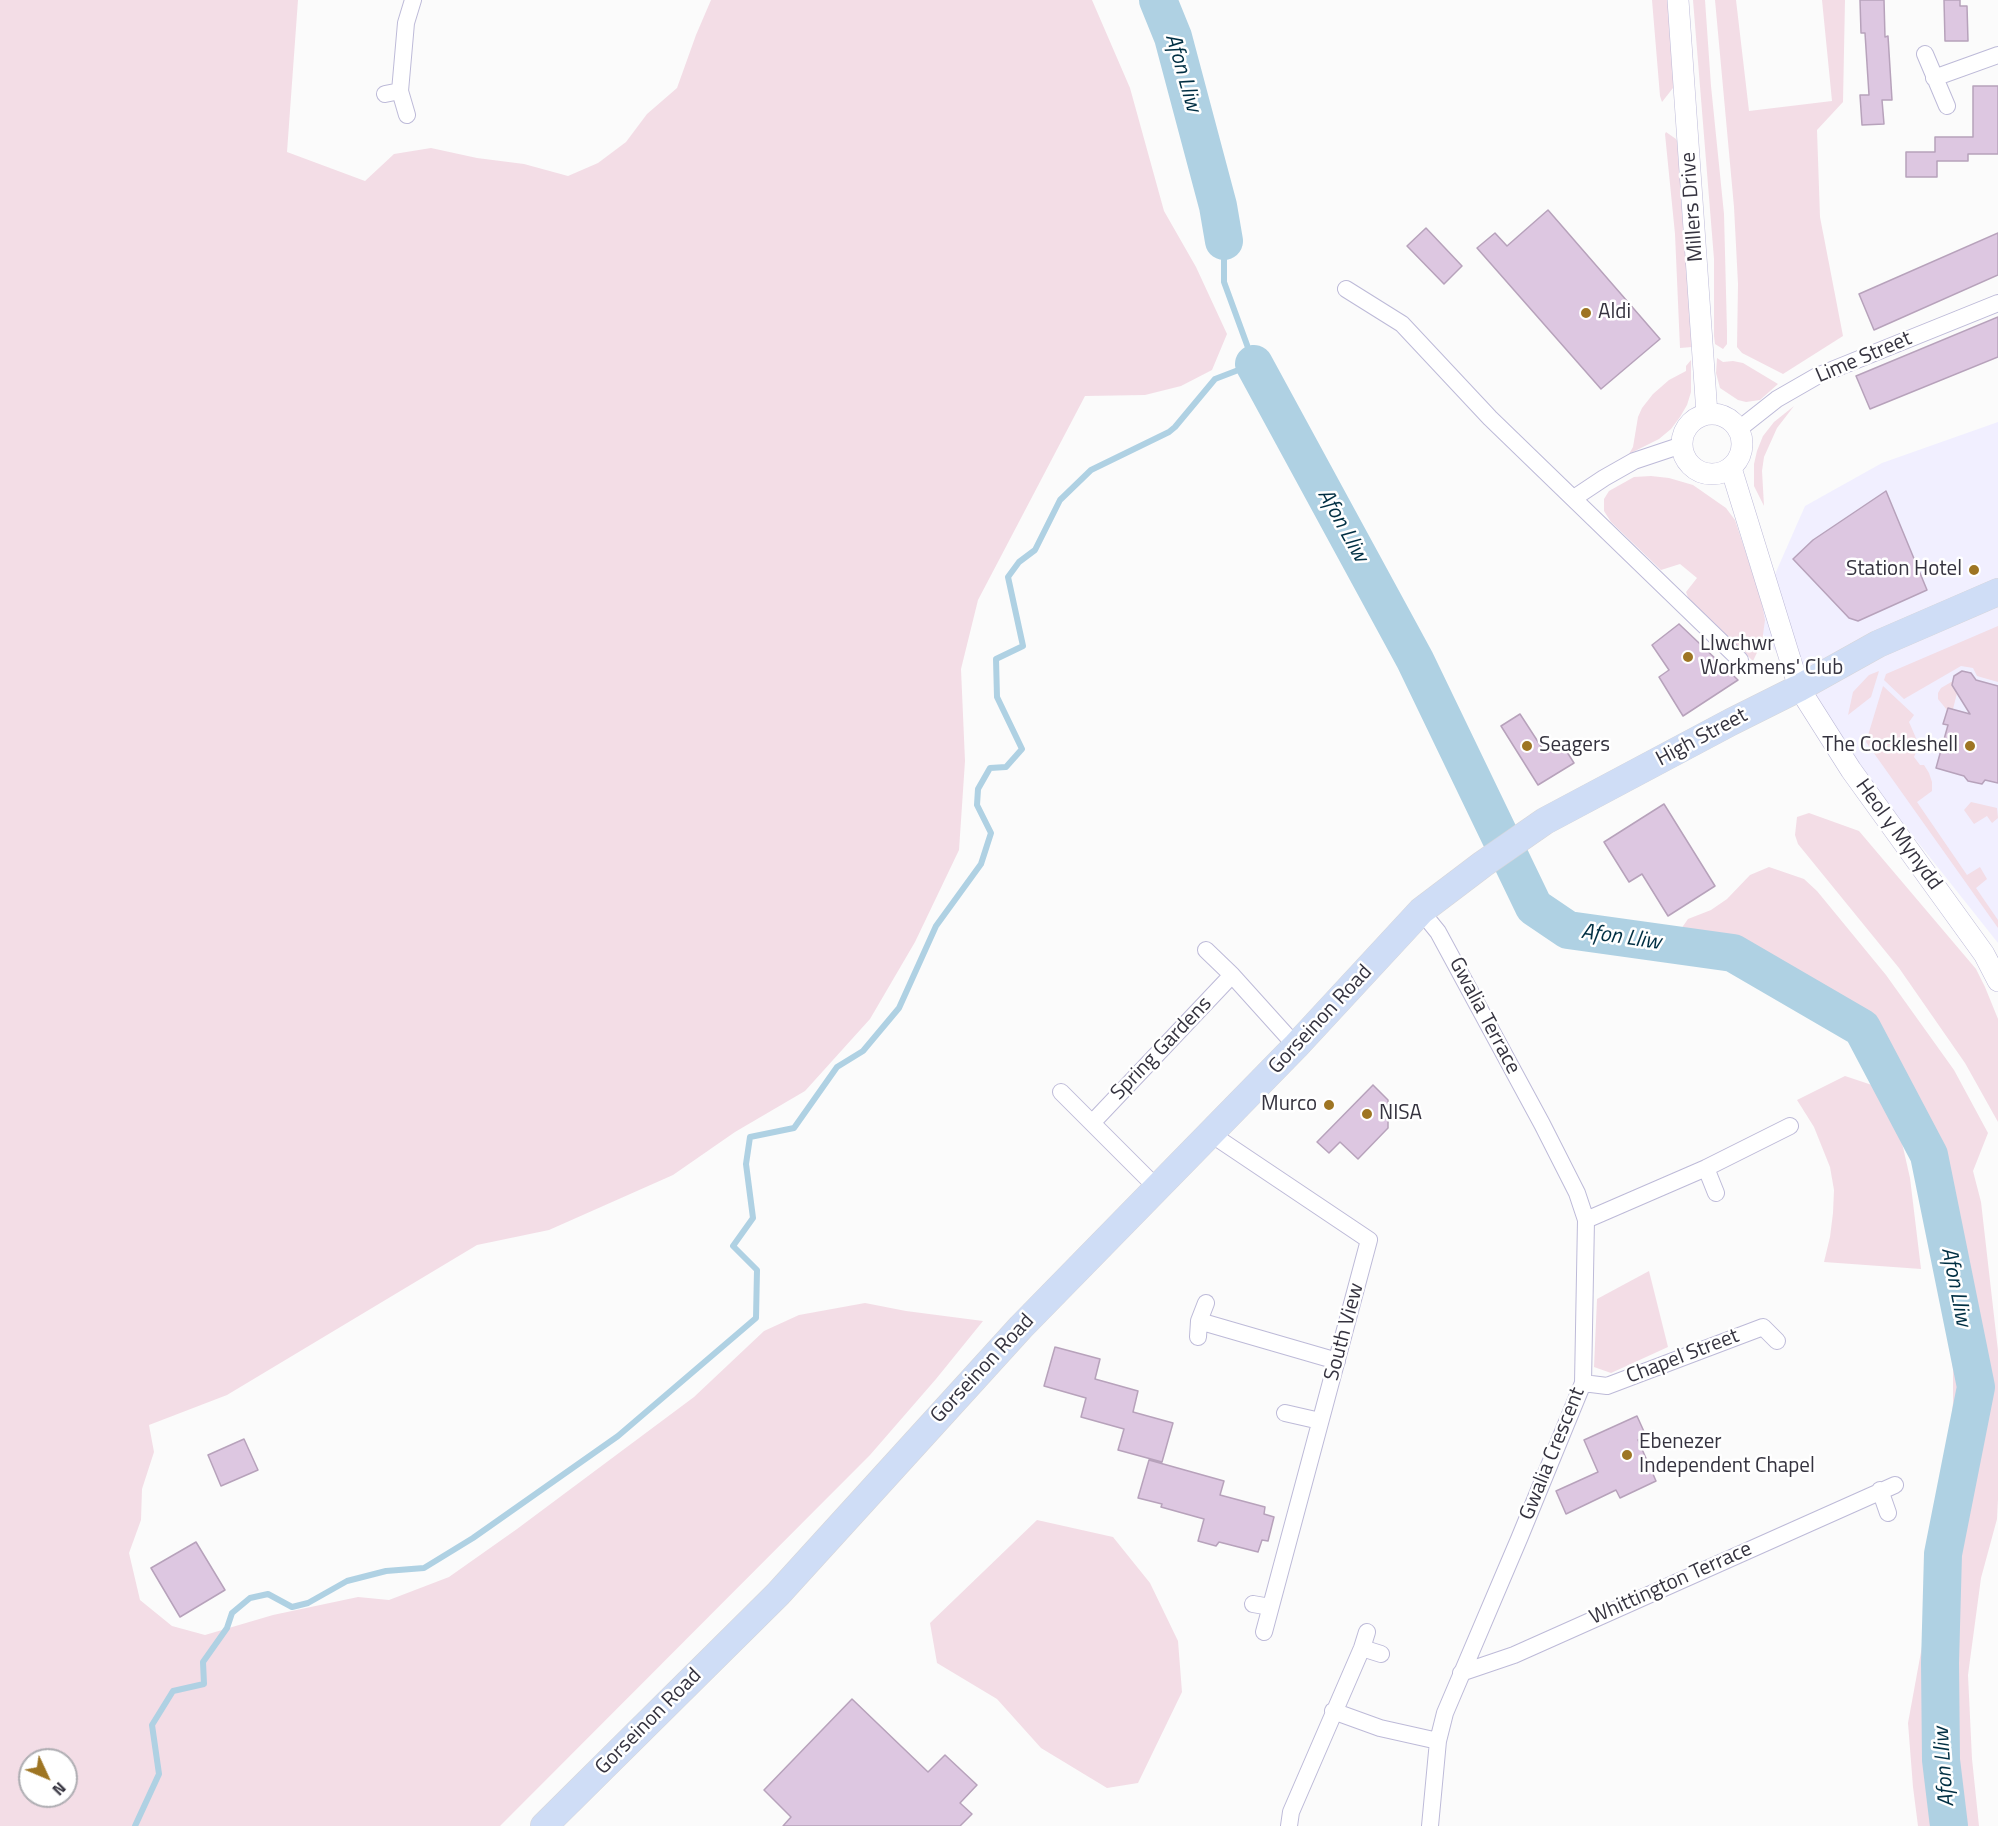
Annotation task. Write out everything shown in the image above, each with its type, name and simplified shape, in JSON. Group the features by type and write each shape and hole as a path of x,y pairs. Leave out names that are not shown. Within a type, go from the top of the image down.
{"main road":[{"name":"High Street","path":"1421,911 1531,829 1878,644 1998,592"},
{"name":"Gorseinon Road","path":"544,1826 778,1594 1021,1327 1296,1046 1421,911"}],"street":[{"path":"407,115 393,92 406,23 413,0"},
{"name":"Millers Drive","path":"1678,0 1707,414"},
{"path":"1924,54 1947,106"},
{"path":"1934,78 1998,55"},
{"path":"1346,289 1402,324 1490,418 1740,660"},
{"name":"Lime Street","path":"1739,429 1778,399 1817,376 1998,303"},
{"path":"1715,413 1729,418 1739,429 1743,446 1741,454 1731,468 1713,474 1695,469 1684,454 1682,445 1683,436 1692,421 1707,414 1715,413"},
{"path":"1574,498 1635,461 1682,445"},
{"path":"1731,468 1799,688"},
{"name":"Heol y Mynydd","path":"1799,688 1851,770 1984,954 1998,981"},
{"name":"Gwalia Terrace","path":"1421,911 1438,932 1542,1124"},
{"path":"1206,950 1232,975 1296,1046"},
{"name":"Spring Gardens","path":"1092,1123 1232,975"},
{"path":"1061,1092 1157,1188"},
{"name":"Gwalia Crescent","path":"1430,1826 1438,1741 1445,1713 1582,1383 1585,1357 1586,1220 1577,1193 1542,1124"},
{"path":"1586,1220 1706,1168 1790,1126"},
{"name":"South View","path":"1211,1134 1370,1240 1264,1632"},
{"path":"1706,1168 1716,1193"},
{"path":"1206,1303 1198,1329 1337,1360"},
{"name":"Chapel Street","path":"1582,1383 1607,1386 1733,1336 1763,1327 1777,1341"},
{"path":"1285,1413 1320,1421"},
{"name":"Whittington Terrace","path":"1461,1673 1514,1655 1887,1488 1888,1513"},
{"path":"1253,1604 1270,1607"},
{"path":"1289,1826 1292,1812 1364,1640 1381,1654"},
{"path":"1333,1711 1380,1728 1438,1741"}],"shaded area":[{"path":"0,0 298,0 287,152 365,181 394,154 431,148 477,158 524,164 568,176 598,163 626,142 647,114 677,88 711,0 1092,0 1130,88 1164,211 1196,267 1227,334 1212,370 1181,386 1145,395 1085,396 978,600 961,669 965,761 959,850 915,942 870,1019 805,1091 735,1132 673,1175 549,1230 477,1245 227,1395 149,1425 154,1452 142,1489 141,1520 129,1553 140,1600 172,1626 205,1635 273,1615 358,1597 389,1600 449,1577 694,1397 764,1331 799,1315 865,1303 983,1321 870,1455 500,1826 0,1826"},
{"path":"1652,0 1668,0 1675,82 1662,102 1660,96"},
{"path":"1693,0 1705,0 1724,214 1727,344 1723,349 1715,344 1714,336 1714,259"},
{"path":"1715,0 1736,0 1749,111 1832,101 1822,0 1845,0 1843,102 1817,130 1820,217 1843,336 1783,374 1742,353 1737,347 1738,284 1734,207"},
{"path":"1666,132 1676,139 1681,149 1692,347 1680,348 1675,234"},
{"path":"1717,358 1723,362 1743,363 1778,384 1760,400 1746,402 1738,400 1720,388 1716,373"},
{"path":"1691,360 1691,392 1680,417 1659,439 1629,454 1633,447 1638,417 1642,408 1669,380 1686,371 1686,366"},
{"path":"1794,406 1777,428 1764,457 1762,471 1764,506 1754,486 1754,464 1757,451 1763,436 1774,422"},
{"path":"1998,422 1998,943 1909,831 1754,622 1805,506 1882,463"},
{"path":"1634,477 1669,478 1693,485 1726,508 1735,520 1761,599 1765,620 1762,642 1753,661 1689,600 1686,592 1697,578 1680,564 1661,570 1611,522 1604,511 1604,499 1609,491"},
{"path":"1998,626 1998,682 1977,676 1973,668 1961,666 1904,699 1884,680 1886,674"},
{"path":"1879,671 1871,697 1848,715 1853,692 1869,675"},
{"path":"1953,681 1957,693 1953,709 1948,708 1947,710 1938,699 1938,693 1941,688"},
{"path":"1883,686 1914,715 1909,722 1919,745 1914,757 1920,765 1924,765 1932,782 1932,791 1917,802 1967,875 1980,867 1987,879 1976,888 1998,920 1998,928 1866,742"},
{"path":"1971,802 1997,808 1998,818 1992,823 1987,816 1974,824 1964,810"},
{"path":"1809,813 1859,831 1976,969 1998,1019 1998,1122 1965,1063 1899,968 1798,844 1795,835 1797,817"},
{"path":"1769,867 1804,879 1817,891 1886,975 1954,1070 1988,1133 1973,1171 1981,1202 1998,1351 1998,1499 1997,1519 1981,1578 1968,1675 1972,1759 1979,1826 1918,1826 1913,1787 1908,1723 1936,1570 1953,1403 1953,1369 1940,1289 1927,1233 1918,1149 1900,1085 1882,1048 1861,1019 1799,971 1760,953 1740,940 1692,939 1681,929 1688,919 1711,910 1727,899 1750,875"},
{"path":"1845,1076 1884,1089 1900,1134 1910,1178 1921,1269 1824,1262 1830,1237 1834,1190 1830,1167 1814,1127 1797,1100"},
{"path":"1649,1271 1668,1347 1611,1373 1594,1367 1597,1299"},
{"path":"1037,1520 1113,1537 1150,1583 1178,1641 1182,1692 1138,1783 1107,1788 1041,1748 997,1699 937,1663 930,1623"}],"building":[{"path":"1860,0 1884,0 1885,37 1888,36 1892,100 1882,100 1884,124 1862,125 1860,95 1869,95 1865,33 1861,33"},
{"path":"1944,0 1960,0 1960,6 1967,6 1968,41 1945,41"},
{"path":"1973,86 1998,86 1998,154 1968,154 1968,161 1937,161 1937,177 1906,177 1906,152 1935,152 1935,137 1973,137"},
{"name":"Aldi","path":"1548,210 1660,339 1601,389 1477,248 1495,233 1507,246"},
{"path":"1426,228 1462,266 1444,284 1407,246"},
{"path":"1998,233 1998,275 1874,330 1859,294"},
{"path":"1998,317 1998,357 1870,409 1856,376"},
{"path":"1886,491 1927,590 1858,621 1849,618 1793,559 1813,540"},
{"name":"Llwchwr Workmens' Club","path":"1679,624 1738,680 1683,716 1659,677 1669,670 1652,645"},
{"name":"The Cockleshell","path":"1962,671 1971,673 1976,680 1998,686 1998,783 1985,780 1982,784 1968,781 1964,776 1936,768 1948,725 1943,724 1948,708 1970,714 1952,685 1954,676"},
{"name":"Seagers","path":"1520,714 1544,751 1560,741 1574,763 1538,785 1501,726"},
{"path":"1664,804 1715,886 1668,916 1642,874 1629,882 1604,842"},
{"name":"NISA","path":"1373,1085 1388,1100 1388,1128 1358,1159 1340,1142 1329,1153 1317,1142"},
{"path":"1055,1347 1100,1359 1095,1379 1138,1391 1133,1412 1173,1423 1162,1462 1118,1450 1124,1429 1081,1417 1086,1398 1044,1386"},
{"path":"1637,1416 1646,1436 1638,1440 1656,1481 1620,1498 1616,1490 1566,1514 1556,1491 1598,1472 1584,1440"},
{"path":"244,1439 258,1470 221,1486 208,1455"},
{"path":"1149,1460 1224,1481 1220,1495 1265,1507 1264,1514 1274,1517 1268,1541 1262,1540 1258,1552 1219,1542 1216,1546 1198,1541 1204,1519 1138,1498"},
{"path":"196,1542 225,1590 180,1617 151,1568"},
{"path":"852,1699 928,1772 945,1755 977,1785 960,1803 972,1814 960,1826 783,1826 791,1817 764,1790"}],"waterway":[{"name":"Afon Lliw","path":"1158,0 1173,37 1218,206 1224,241"},
{"path":"135,1826 159,1774 152,1725 173,1691 204,1684 203,1662 227,1628 232,1613 250,1598 268,1594 292,1607 308,1603 347,1581 386,1571 424,1568 473,1538 618,1436 756,1318 757,1270 733,1246 753,1218 746,1164 750,1137 794,1128 837,1067 863,1051 899,1008 936,926 981,864 991,833 977,805 978,789 990,768 1006,767 1022,749 997,697 996,659 1023,646 1008,577 1019,562 1035,550 1060,500 1091,470 1169,432 1215,379 1254,364 1224,282 1224,241"},
{"name":"Afon Lliw","path":"1254,364 1415,660 1534,907 1568,930 1733,953 1862,1028 1929,1155 1976,1387 1943,1554 1940,1663 1941,1760 1949,1826"}],"place":[{"name":"Aldi","path":"1586,313"},
{"name":"Station Hotel","path":"1974,570"},
{"name":"Llwchwr Workmens' Club","path":"1688,657"},
{"name":"Seagers","path":"1527,746"},
{"name":"The Cockleshell","path":"1970,746"},
{"name":"Murco","path":"1329,1105"},
{"name":"NISA","path":"1367,1114"},
{"name":"Ebenezer Independent Chapel","path":"1627,1455"}]}
